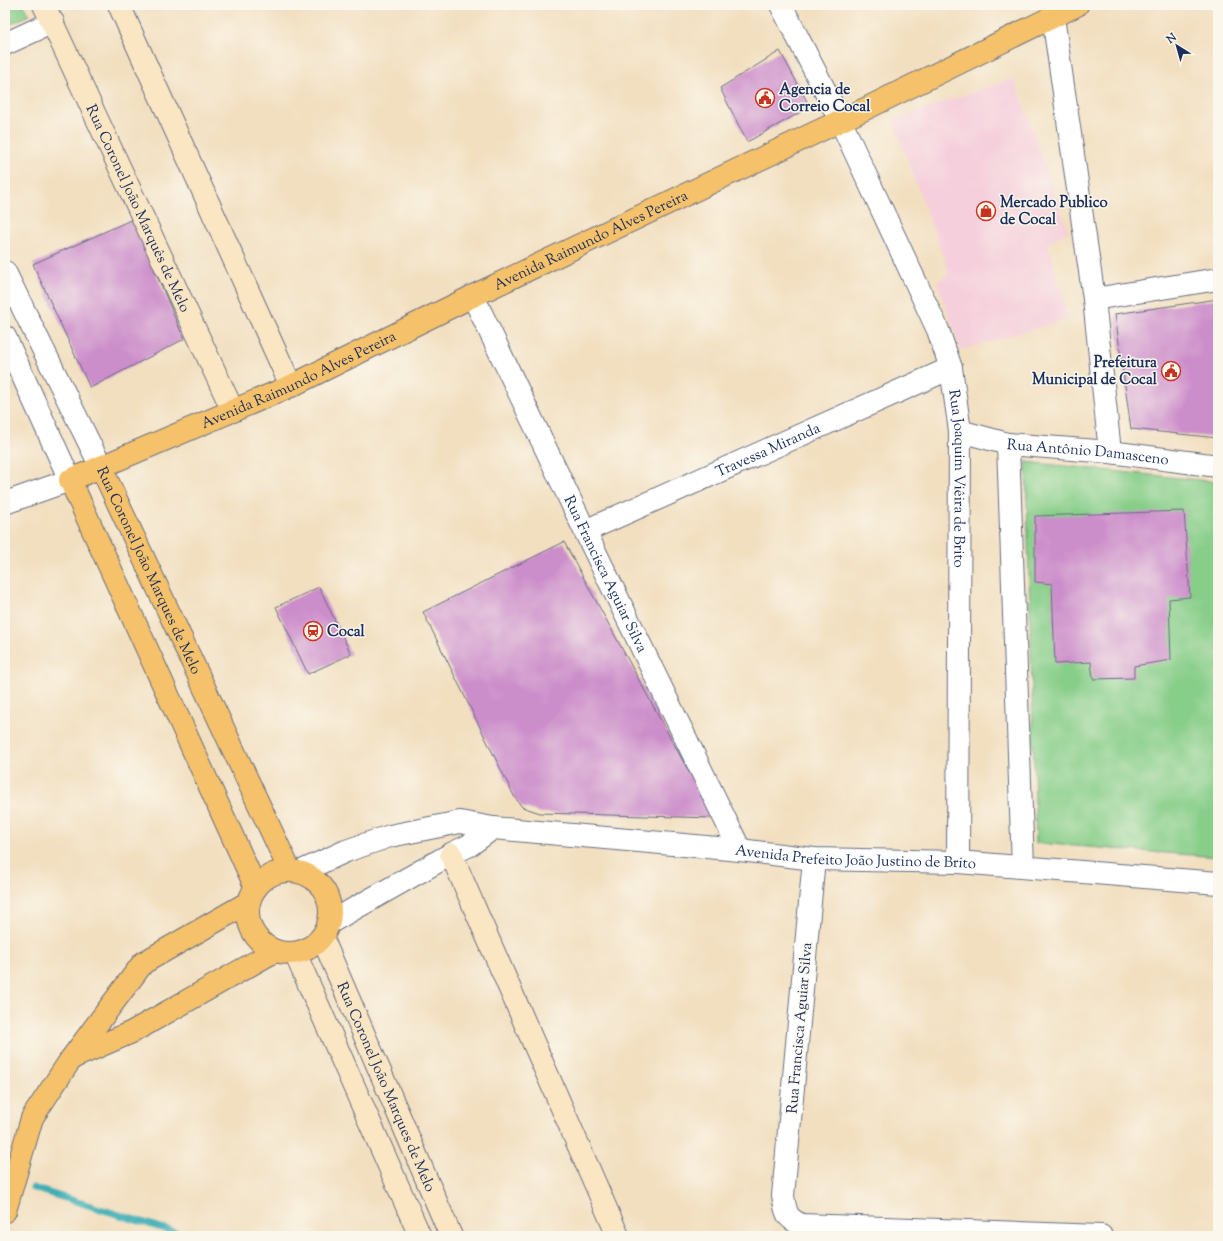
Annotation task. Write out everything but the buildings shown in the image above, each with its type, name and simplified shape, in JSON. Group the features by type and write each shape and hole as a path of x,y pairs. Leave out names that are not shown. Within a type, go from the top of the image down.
{"highway":[{"name":"Avenida Raimundo Alves Pereira","path":"70,480 291,386 473,296 1077,5"},
{"name":"Rua Coronel João Marques de Melo","path":"101,467 295,872"},
{"path":"70,480 253,895 248,917 253,932 262,943 285,952"},
{"path":"5,1210 32,1118 70,1059 143,963 253,895 271,875 295,872 315,879 325,892 330,907 326,930 310,948 285,952 132,1032 70,1059"}],"main road":[{"path":"119,5 291,386"},
{"name":"Rua Coronel João Marquês de Melo","path":"48,14 233,411"},
{"path":"451,854 618,1236"},
{"name":"Rua Coronel João Marques de Melo","path":"326,930 451,1236"},
{"name":"Rua Coronel João Marques de Melo","path":"285,952 420,1236"}],"street":[{"name":"Rua Joaquim Viêira de Brito","path":"781,5 840,120 938,330 951,368 960,432 958,862"},
{"path":"5,44 48,14"},
{"path":"1053,17 1094,299 1110,452"},
{"name":"Rua Coronel João Marques de Melo","path":"5,272 101,467"},
{"path":"1094,299 1218,279"},
{"name":"Rua Francisca Aguiar Silva","path":"473,296 740,850"},
{"path":"5,337 70,480 5,502"},
{"name":"Travessa Miranda","path":"585,531 951,368"},
{"name":"Rua Antônio Damasceno","path":"960,432 1008,444 1110,452 1218,466"},
{"path":"1008,444 1023,867"},
{"name":"Avenida Prefeito João Justino de Brito","path":"295,872 346,851 390,836 460,822 494,828 740,850 814,859 958,862 1218,883"},
{"path":"326,930 470,844 494,828"},
{"name":"Rua Francisca Aguiar Silva","path":"814,859 783,1196 786,1212 792,1220 802,1225 1101,1236"}],"shaded area":[{"path":"1014,78 1068,231 1048,244 1069,319 961,350 937,282 949,273 893,120"}],"green space":[{"path":"5,5 24,5 29,15 5,27"},
{"path":"1026,462 1218,482 1218,857 1036,843"}],"waterway":[{"path":"33,1188 187,1236"}],"place":[{"name":"Agencia de Correio Cocal","path":"765,98"},
{"name":"Mercado Publico de Cocal","path":"986,211"},
{"name":"Prefeitura Municipal de Cocal","path":"1171,371"},
{"name":"Cocal","path":"313,631"}]}
